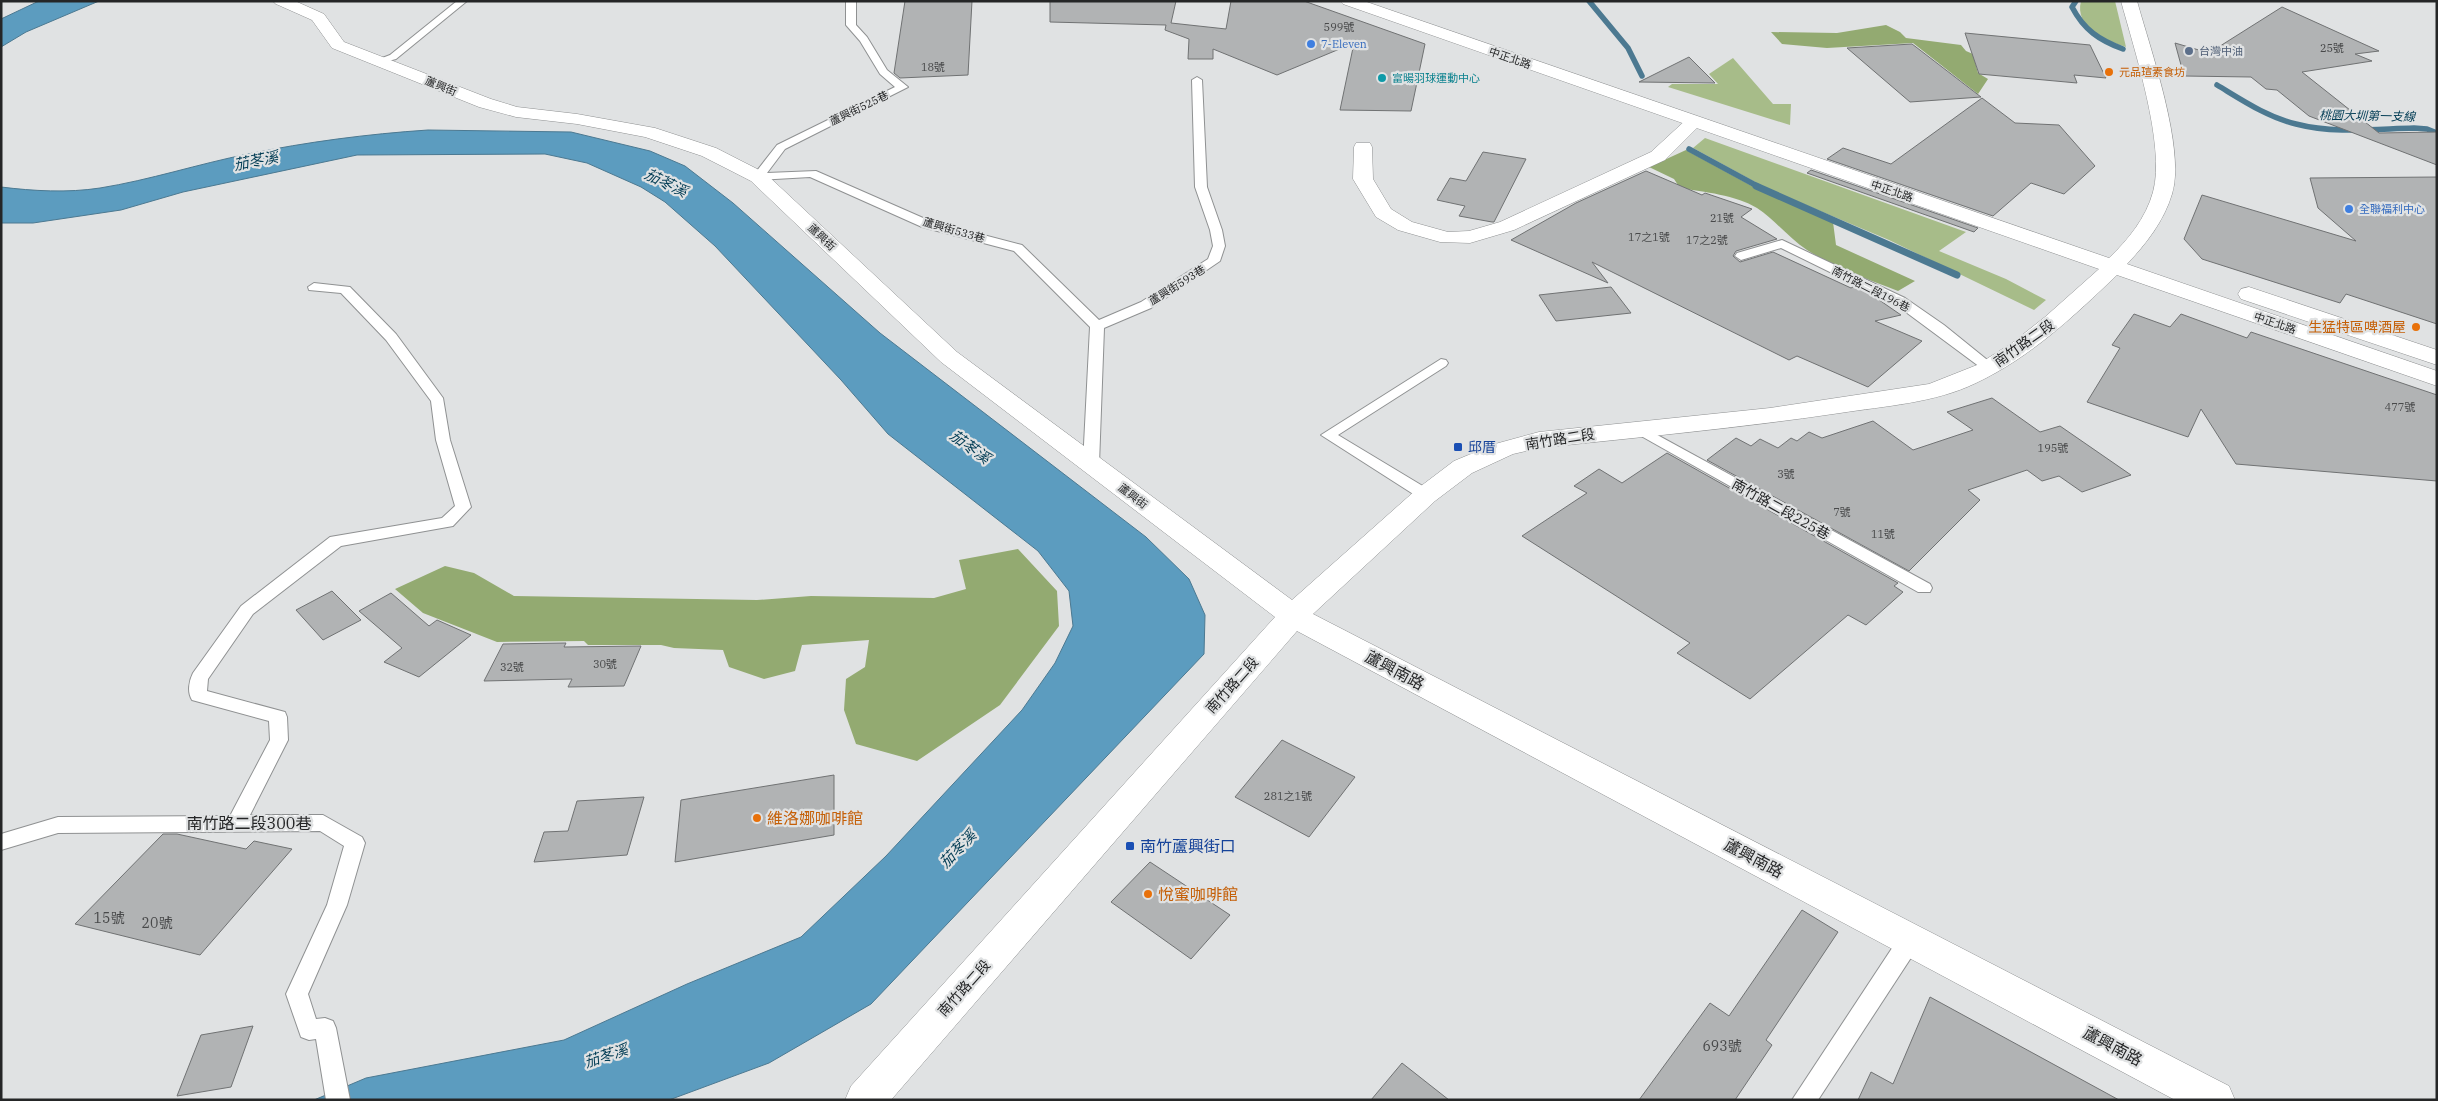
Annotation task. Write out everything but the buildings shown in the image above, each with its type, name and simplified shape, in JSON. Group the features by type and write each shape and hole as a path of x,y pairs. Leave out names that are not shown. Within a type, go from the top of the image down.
{"street":[{"name":"蘆興街","path":"281,1 318,17 338,45 485,103 516,112 577,119 649,132 709,152 758,177 949,357 1293,616"},
{"name":"中正北路","path":"1348,1 1694,122 2119,260 2437,358"},
{"name":"中正北路","path":"1393,1 2119,260 2437,379"},
{"name":"南竹路二段","path":"865,1100 1293,616 1426,495 1463,468 1504,449 1540,440 1812,410 1909,396 1965,380 1989,368 2007,358 2056,321 2119,260 2146,229 2160,200 2166,179 2166,156 2156,103 2130,1"},
{"path":"1363,146 1363,179 1383,214 1406,226 1448,238 1470,237 1507,226 1658,156 1694,122"},
{"name":"蘆興南路","path":"1293,616 2215,1100"}],"lane":[{"path":"380,62 393,56 463,1"},
{"name":"蘆興街525巷","path":"758,177 780,147 903,87 893,82 876,64 865,40 850,25 851,1"},
{"name":"蘆興街593巷","path":"1097,326 1146,305 1214,261 1219,246 1215,225 1202,187 1197,80"},
{"name":"蘆興街533巷","path":"758,177 812,173 926,224 1018,248 1097,326"},
{"name":"南竹路二段196巷","path":"1741,256 1782,244 1900,301 1939,328 1989,368"},
{"path":"236,823 279,740 278,717 198,695 199,678 247,610 336,541 447,522 463,507 443,440 438,401 391,337 345,290 314,287"},
{"path":"1091,464 1097,326"},
{"path":"1426,495 1328,435 1440,363"},
{"name":"南竹路二段225巷","path":"1639,429 1924,588"},
{"name":"南竹路二段300巷","path":"1,842 58,825 323,823 355,843 337,905 297,994 309,1030 325,1028 338,1100"},
{"path":"1804,1100 1910,940"}],"green space":[{"path":"2081,1 2115,1 2126,47 2102,37 2087,26 2082,19"},
{"path":"1886,25 1900,32 1906,38 1961,45 1966,51 1973,54 1978,73 1988,79 1978,94 1913,43 1827,48 1782,44 1771,32 1837,33"},
{"path":"1733,58 1773,104 1791,104 1790,125 1668,87 1672,84 1718,84 1709,74"},
{"path":"1705,138 1966,232 1939,251 2006,279 2046,300 2034,310 1889,240 1768,189 1693,148"},
{"path":"1686,150 1761,191 1833,222 1836,245 1915,281 1898,291 1851,273 1807,250 1757,208 1739,200 1720,195 1680,188 1674,179 1649,167"},
{"path":"1018,549 1057,591 1059,626 1000,705 917,761 856,744 844,710 846,679 865,667 869,640 802,645 795,671 764,679 729,667 723,650 674,648 661,645 588,645 584,641 497,642 423,613 395,589 445,566 474,573 514,596 757,600 811,596 934,598 966,589 959,560"}],"water":[{"path":"39,1 99,1 26,32 1,47 1,19"},
{"name":"茄苳溪","path":"428,130 571,132 650,151 685,166 733,203 880,333 1146,537 1189,579 1205,615 1204,654 871,1004 769,1063 669,1100 314,1100 366,1078 564,1040 687,984 801,937 886,856 1022,710 1055,663 1073,626 1069,591 1038,551 888,434 841,380 715,246 665,202 641,187 587,163 545,154 357,155 183,192 121,210 33,223 1,223 1,187 50,191 76,191 100,188 137,181 229,158 292,146 360,136"}],"waterway":[{"path":"1589,1 1628,48 1642,76"},
{"name":"桃園大圳第一支線","path":"2076,1 2072,7 2087,28 2099,38 2123,49"},
{"name":"桃園大圳第一支線","path":"2217,85 2265,113 2296,124 2340,130 2414,128 2427,129 2437,133"},
{"path":"1689,149 1759,187"},
{"path":"1756,186 1957,275"}],"place":[{"name":"7-Eleven","path":"1311,44"},
{"name":"台灣中油","path":"2189,51"},
{"name":"元品瑄素食坊","path":"2109,72"},
{"name":"富暘羽球運動中心","path":"1382,78"},
{"name":"全聯福利中心","path":"2349,209"},
{"name":"生猛特區啤酒屋","path":"2416,327"},
{"name":"邱厝","path":"1458,447"},
{"name":"維洛娜咖啡館","path":"757,818"},
{"name":"南竹蘆興街口","path":"1130,846"},
{"name":"悅蜜咖啡館","path":"1148,894"}]}
